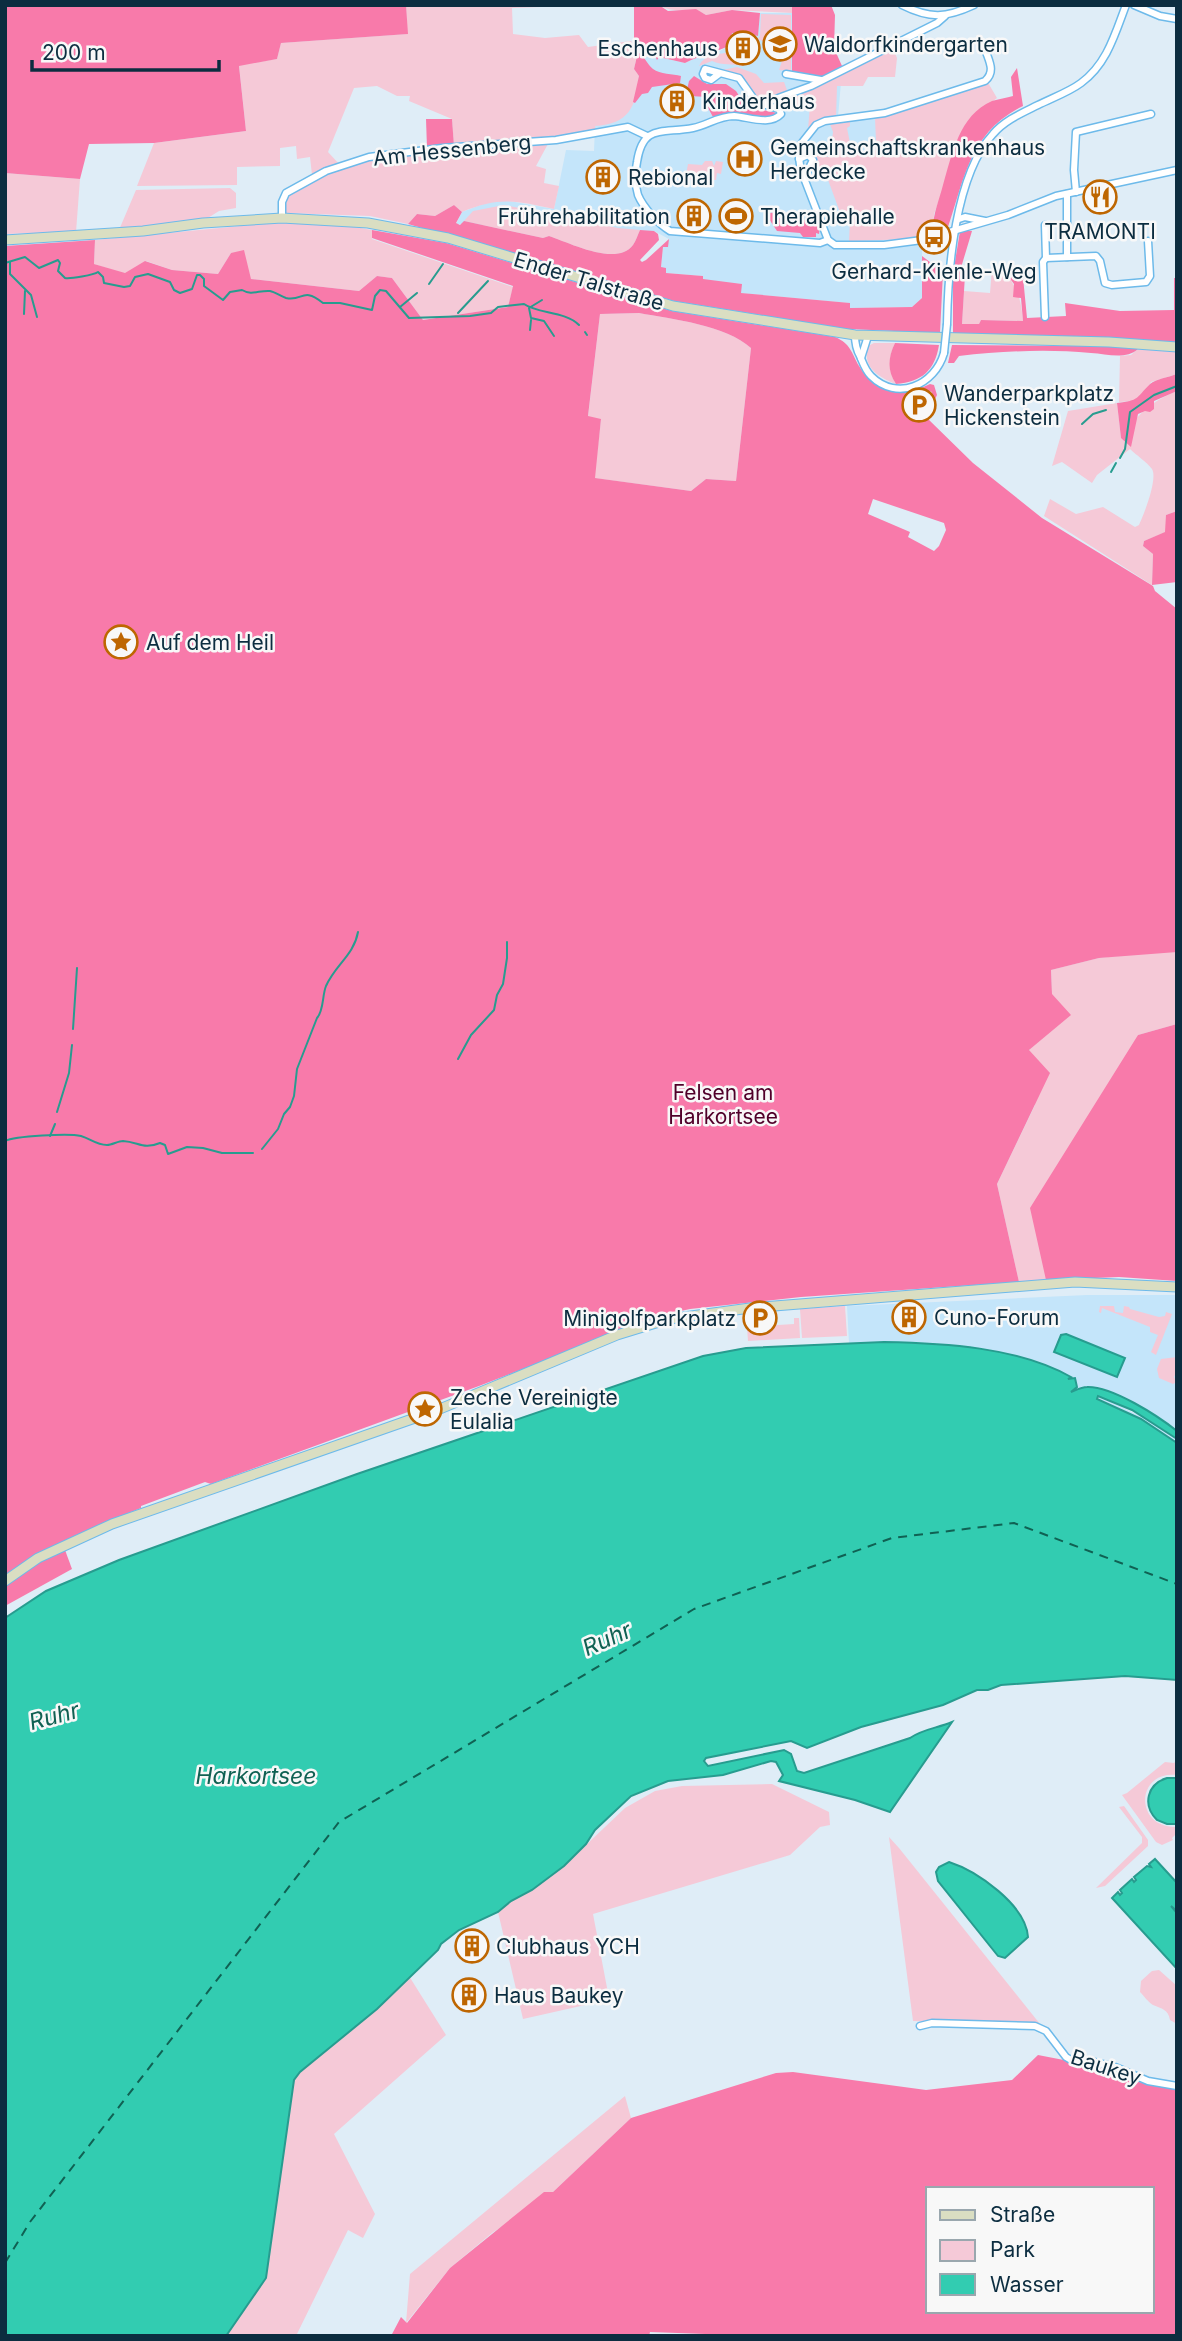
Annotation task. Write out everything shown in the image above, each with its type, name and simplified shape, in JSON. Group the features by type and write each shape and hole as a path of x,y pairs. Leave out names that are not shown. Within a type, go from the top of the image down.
{"main road":[{"name":"Ender Talstraße","path":"5,240 143,232 203,223 282,218 368,223 448,238 673,306 856,335 1109,342 1177,347"},
{"path":"5,1581 38,1559 113,1524 435,1411 617,1335 652,1324 690,1315 750,1308 1075,1282 1177,1287"}],"street":[{"path":"902,5 921,13 946,16"},
{"path":"762,104 821,80 937,23 946,16 974,5"},
{"path":"856,335 856,350 871,376 881,383 895,388 909,388 928,380 937,371 944,354 948,274 968,177 980,150 994,132 1014,117 1080,84 1096,70 1112,44 1126,5"},
{"path":"1134,5 1160,16 1177,19"},
{"path":"986,52 992,70 985,81 885,113 825,121 816,125 797,149 801,173 805,175 828,240 835,245 884,245 922,240 1067,194 1177,170"},
{"name":"Am Hessenberg","path":"282,218 282,202 286,193 326,171 369,157 442,148 556,140 628,127 647,136 695,128 718,117 771,120 781,114 779,109 754,100 739,78 719,74"},
{"path":"786,74 821,80"},
{"path":"1076,192 1076,132 1151,114"},
{"path":"647,136 640,148 636,188 639,198 663,227 670,231 820,243 828,240"},
{"path":"797,149 806,145"},
{"path":"799,159 805,155 811,158 812,165 805,175"},
{"path":"1067,194 1067,257"},
{"path":"959,219 965,217 985,221"},
{"path":"1045,225 1045,317"},
{"path":"1045,258 1096,256 1100,261 1105,283 1112,285 1146,282 1150,276 1148,241"},
{"path":"861,358 868,336"},
{"name":"Baukey","path":"920,2026 1040,2027 1071,2060 1115,2067 1149,2081 1177,2087"}],"shaded area":[{"name":"Gemeinschaftskrankenhaus Herdecke","path":"760,13 793,13 792,74 815,84 842,71 838,117 885,115 892,240 922,237 922,298 912,307 849,308 849,303 740,293 741,284 715,282 703,279 703,276 666,273 661,267 663,246 669,239 654,231 456,224 462,212 491,201 504,200 554,209 566,150 594,151 595,126 638,76 638,52 646,57 653,52 656,59 659,57 685,63 730,45 732,33 758,35"},
{"path":"1087,1295 1177,1295 1177,1431 1154,1414 1113,1394 1095,1388 1071,1392 1068,1377 1062,1372 1014,1357 942,1345 849,1343 847,1306"},
{"path":"1099,1396 1152,1422 1177,1439 1177,1443 1141,1419 1097,1399"}],"green space":[{"path":"5,5 406,5 408,34 281,43 277,59 239,66 246,131 154,143 89,144 80,179 5,173"},
{"path":"406,5 600,5 512,8 513,34 545,38 579,35 588,47 631,41 638,52 634,69 639,76 633,105 629,112 616,122 595,126 596,132 555,139 454,146 452,119 409,101 410,96 397,96 377,86 354,88 328,152 340,165 312,175 310,157 297,159 296,146 280,148 280,166 237,167 237,185 137,186 154,143 246,131 239,65 277,59 281,43 407,34"},
{"path":"634,5 659,5 668,11 696,9 706,15 732,10 760,13 758,36 732,33 730,45 685,63 659,57 657,60 653,52 634,38"},
{"path":"659,5 792,5 793,13 732,10 706,15"},
{"path":"792,5 831,5 835,15 834,48 842,66 820,78 792,73"},
{"path":"761,14 791,15 791,71 779,70 785,51 758,39"},
{"path":"892,46 897,58 895,77 868,77 863,86 837,86 836,118 816,124 808,130 810,105 815,101 784,108 779,104 768,103"},
{"path":"638,52 656,71 681,76 680,83 652,87 648,93 642,94 633,102 639,76 634,69"},
{"path":"729,52 730,55 745,60 743,66 712,61 699,66 708,57"},
{"path":"737,67 756,74 764,83 784,82 788,93 770,99 758,99 742,76 722,70"},
{"path":"1017,68 1023,106 991,129 980,143 965,174 948,227 933,233 936,209 964,126 981,107 1013,96 1011,77"},
{"path":"694,76 707,84 726,84 736,91 749,107 777,113 771,117 728,113 713,117 707,106 707,97 690,96 690,91 687,90 689,81"},
{"path":"987,81 997,98 966,125 934,214 933,233 912,239 849,241 850,221 836,222 841,215 824,169 818,170 814,160 801,151 810,145 811,149 822,154 825,152 827,157 839,156 837,149 831,148 833,132 830,124 850,121 847,128 850,143 858,154 876,150 873,143 876,141 875,118 981,86"},
{"path":"426,119 452,119 454,146 427,148"},
{"path":"549,142 536,166 546,169 544,183 559,186 554,209 498,202 462,212 454,205 435,216 417,214 408,224 370,216 286,213 283,205 286,196 294,190 329,172 359,162 422,150"},
{"path":"705,161 712,161 714,166 716,161 723,162 721,174 717,173 716,180 685,180 688,164 702,165"},
{"path":"5,173 80,179 76,232 5,234"},
{"path":"230,188 236,193 236,208 219,211 203,221 119,230 136,190"},
{"path":"454,205 462,212 456,223 460,225 464,221 543,238 549,236 605,254 626,251 633,245 640,230 654,231 659,240 640,260 646,260 669,239 668,247 663,247 661,267 666,268 666,273 703,276 703,279 742,284 741,293 850,303 850,308 912,307 922,298 922,256 943,272 940,333 848,329 674,301 408,224 417,214 435,216"},
{"path":"504,205 640,230 633,245 626,251 605,254 549,236 543,238 464,221 473,211"},
{"path":"814,210 820,227 816,237 777,231 767,216 768,213 779,212 779,218 806,220 807,213 811,214"},
{"path":"282,222 332,223 372,230 372,239 513,287 508,307 423,320 392,278 377,276 359,291 251,279 231,253 218,274 172,270 146,261 125,274 94,264 95,240"},
{"name":"Felsen am Harkortsee","path":"372,230 446,243 672,311 835,337 848,346 866,376 882,388 900,392 934,385 937,395 928,414 924,412 932,392 909,401 921,417 927,418 973,463 1042,518 1153,586 1155,591 1177,609 1177,952 1099,958 1051,970 1052,994 1071,1015 1029,1050 1050,1073 997,1184 1019,1282 801,1297 690,1309 658,1316 479,1386 211,1484 205,1482 141,1506 54,1546 5,1575 5,246 95,240 94,264 125,273 145,261 172,270 218,274 231,253 244,250 251,279 359,291 377,276 392,278 423,320 508,307 513,286 372,238","holes":["639,313 713,328 751,348 736,481 706,479 691,491 595,478 601,419 588,416 600,314","873,499 944,523 946,530 939,546 934,551 908,537 910,532 868,514"]},
{"path":"960,231 972,231 960,271 965,275 962,324 979,324 981,320 1023,321 1021,298 1013,297 1014,284 1003,269 1022,267 1027,318 1066,316 1065,303 1120,311 1174,310 1174,278 1177,278 1177,343 953,334 953,274"},
{"path":"992,268 1003,269 1012,282 1018,293 1023,321 981,320 979,324 962,324 964,291 990,293"},
{"path":"639,313 713,328 751,348 736,481 706,479 691,491 594,478 601,420 588,417 600,314"},
{"path":"874,343 895,343 890,363 896,384 883,378 869,365 868,346"},
{"path":"895,343 939,345 934,361 926,373 913,381 896,384 890,364"},
{"path":"952,345 1108,346 1138,349 1116,356 1058,351 992,353 959,356 954,363 948,363"},
{"path":"1138,349 1177,352 1177,374 1151,382 1144,393 1133,401 1119,402 1120,356 1131,355"},
{"path":"1177,374 1177,391 1154,401 1154,409 1150,412 1138,414 1131,447 1121,438 1117,403 1134,400 1153,382"},
{"path":"1177,391 1177,511 1166,515 1166,532 1144,541 1143,546 1153,554 1152,585 1044,516 1050,499 1076,514 1103,507 1135,527 1139,525 1150,497 1153,474 1150,466 1130,449 1097,475 1092,483 1062,462 1052,466 1068,411 1117,403 1121,438 1145,410"},
{"path":"1177,511 1177,582 1152,585 1153,554 1143,546 1144,541 1165,532 1166,515"},
{"path":"1177,952 1177,1024 1138,1035 1046,1280 1019,1282 997,1184 1035,1105 1029,1051 1052,994 1051,970 1099,958"},
{"path":"1177,1024 1177,1281 1119,1277 1046,1280 1030,1208 1138,1035"},
{"path":"845,1306 847,1336 802,1338 800,1309"},
{"path":"1100,1306 1114,1306 1115,1312 1123,1313 1124,1306 1159,1317 1165,1316 1166,1312 1172,1314 1156,1355 1151,1352 1158,1335 1150,1332 1150,1327 1102,1308 1101,1313"},
{"path":"794,1318 799,1318 800,1338 748,1341 747,1327 794,1324"},
{"path":"1177,1357 1174,1377 1177,1382 1173,1384 1159,1378 1157,1369 1161,1359"},
{"path":"65,1550 72,1569 5,1606 5,1586 33,1566"},
{"path":"1177,1760 1177,1775 1163,1776 1153,1781 1145,1800 1153,1819 1163,1825 1177,1827 1173,1840 1162,1845 1156,1842 1122,1795 1165,1762 1174,1763"},
{"path":"772,1784 829,1812 830,1825 820,1827 790,1855 593,1914 608,1993 603,2001 523,2019 498,1912 564,1866 625,1808 655,1791 682,1786"},
{"path":"1124,1806 1148,1840 1148,1846 1105,1886 1096,1888 1142,1843 1142,1837 1119,1807"},
{"path":"889,1837 899,1848 1040,2024 913,2021"},
{"path":"1159,1970 1177,1986 1177,2024 1170,2020 1166,2011 1151,2004 1140,1992 1141,1981 1152,1971"},
{"path":"409,1976 446,2035 334,2134 375,2214 363,2238 348,2230 296,2336 226,2336 266,2278 294,2080 300,2072 377,2009"},
{"path":"1038,2055 1082,2062 1126,2073 1139,2082 1177,2088 1177,2336 760,2336 650,2332 649,2336 391,2336 401,2317 407,2323 450,2268 544,2192 553,2192 631,2118 776,2073 793,2072 926,2090 1012,2080"},
{"path":"625,2096 631,2118 553,2192 492,2233 450,2268 406,2323 410,2274"}],"water":[{"path":"1066,1334 1125,1358 1117,1377 1054,1352 1061,1335"},
{"name":"Harkortsee","path":"884,1342 955,1346 1028,1359 1071,1377 1068,1379 1075,1378 1077,1387 1071,1392 1087,1387 1109,1391 1147,1410 1177,1431 1177,1439 1132,1410 1098,1396 1097,1399 1141,1419 1177,1443 1177,1680 1125,1676 1001,1685 988,1690 977,1690 943,1705 861,1727 807,1748 791,1741 706,1758 704,1761 708,1766 784,1750 791,1754 797,1771 804,1773 952,1722 890,1812 855,1800 779,1781 783,1775 776,1762 771,1761 723,1775 668,1781 631,1796 595,1830 586,1844 564,1866 498,1912 459,1930 441,1944 377,2009 300,2072 294,2080 266,2278 226,2336 5,2336 5,1618 46,1591 119,1560 357,1474 703,1356 746,1348"},
{"path":"1167,1778 1177,1778 1177,1824 1157,1820 1149,1808 1151,1790"},
{"path":"1155,1859 1177,1883 1177,1911 1171,1906 1177,1913 1177,1969 1112,1898 1118,1892 1120,1895 1120,1890 1132,1879 1134,1882 1134,1877 1147,1866 1151,1867 1149,1864"},
{"path":"949,1862 986,1881 1019,1913 1028,1937 1005,1958 998,1956 938,1881 936,1872 939,1867"}],"waterway":[{"path":"5,263 25,257 39,268 58,260 58,271 65,278 98,272 104,283 124,287 130,286 135,277 148,274 170,282 174,290 180,293 192,289 197,275 200,275 204,279 204,286 223,300 230,292 270,291 286,298 307,295 323,303 340,303 372,310 375,296 380,290 386,291 409,318 470,316 491,313 498,307 524,304 566,317 579,325"},
{"path":"10,262 10,274 31,295 37,317"},
{"path":"429,284 443,264"},
{"path":"458,313 488,281"},
{"path":"24,314 25,291"},
{"path":"400,307 417,293"},
{"path":"542,300 529,308 531,318 544,321 554,336"},
{"path":"530,330 531,320"},
{"path":"1120,458 1125,449 1130,412 1154,395 1177,386"},
{"path":"1082,424 1093,414 1106,410"},
{"path":"1111,472 1116,463"},
{"path":"262,1149 278,1129 290,1107 297,1069 321,1011 326,986 353,947 358,932"},
{"path":"458,1059 471,1035 494,1010 503,984 507,942"},
{"path":"73,1029 77,968"},
{"path":"57,1112 69,1073 72,1045"},
{"path":"50,1136 55,1124"},
{"path":"5,1141 30,1136 75,1135 103,1145 123,1141 145,1146 160,1143 165,1145 168,1154 187,1147 222,1153 253,1153"}],"ferry route":[{"path":"5,2263 30,2222 339,1822 694,1609 892,1538 1014,1523 1177,1584"}],"place":[{"name":"Waldorfkindergarten","path":"780,44"},
{"name":"Eschenhaus","path":"743,48"},
{"name":"Kinderhaus","path":"677,101"},
{"name":"Gemeinschaftskrankenhaus Herdecke","path":"745,159"},
{"name":"Rebional","path":"603,177"},
{"name":"TRAMONTI","path":"1100,197"},
{"name":"Frührehabilitation","path":"694,216"},
{"name":"Therapiehalle","path":"736,216"},
{"name":"Gerhard-Kienle-Weg","path":"934,237"},
{"name":"Wanderparkplatz Hickenstein","path":"919,405"},
{"name":"Auf dem Heil","path":"121,642"},
{"name":"Cuno-Forum","path":"909,1317"},
{"name":"Minigolfparkplatz","path":"760,1318"},
{"name":"Zeche Vereinigte Eulalia","path":"425,1409"},
{"name":"Clubhaus YCH","path":"472,1946"},
{"name":"Haus Baukey","path":"469,1995"}],"water label":[{"name":"Ruhr","path":"607,1639"},
{"name":"Ruhr","path":"54,1716"}]}
